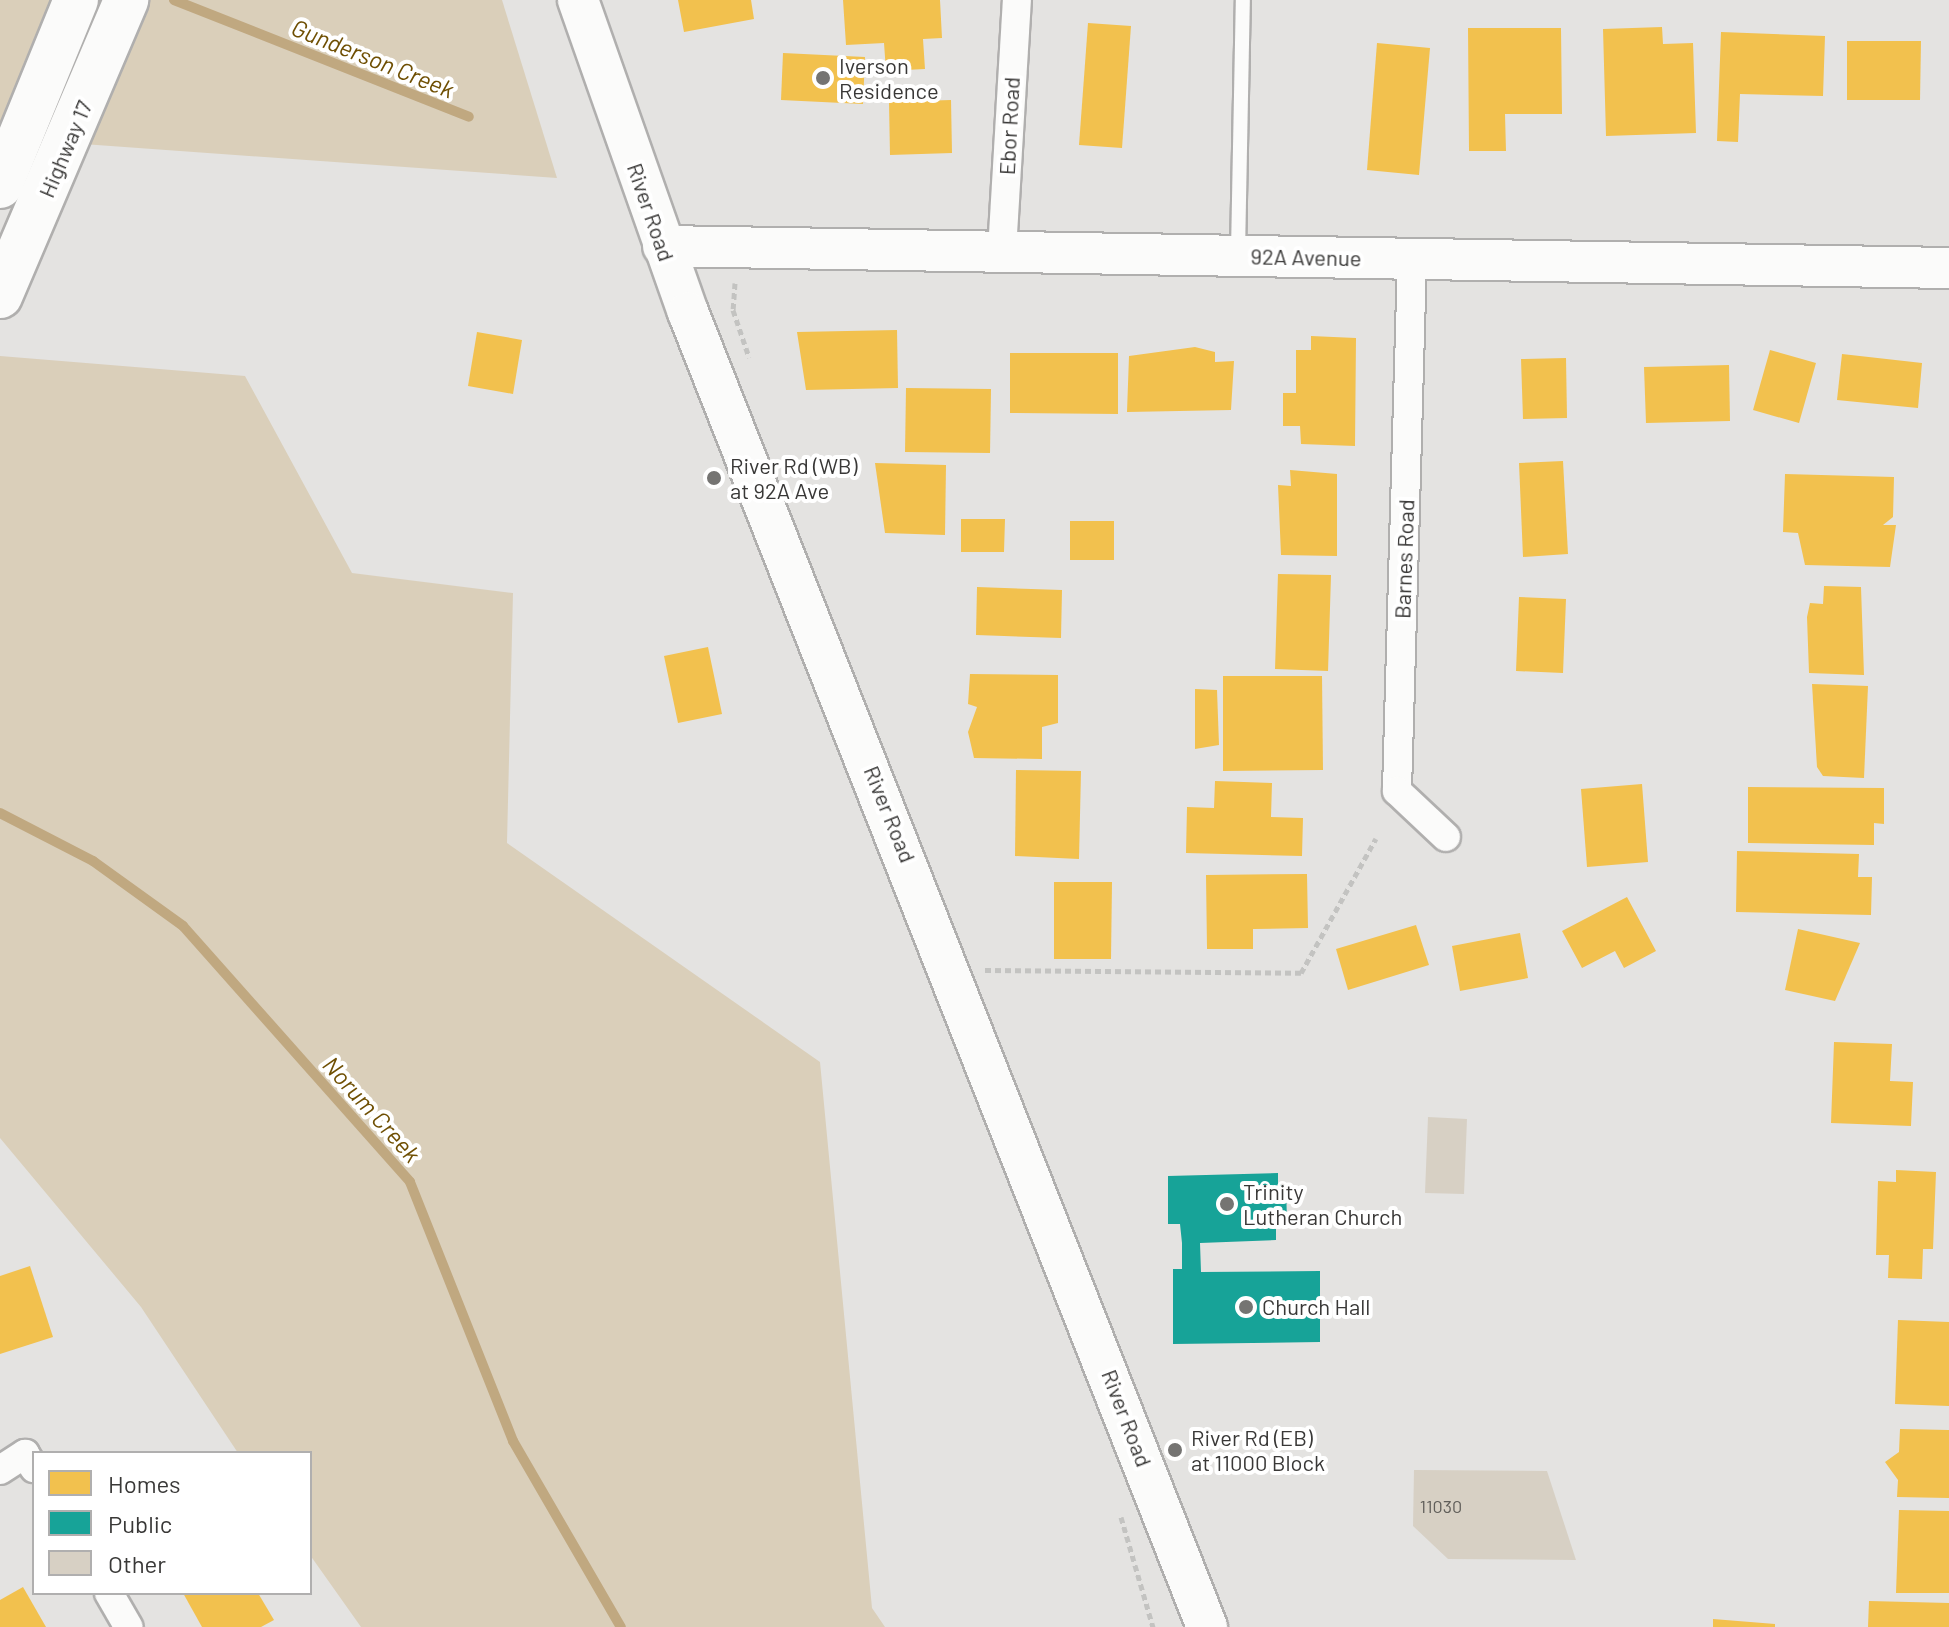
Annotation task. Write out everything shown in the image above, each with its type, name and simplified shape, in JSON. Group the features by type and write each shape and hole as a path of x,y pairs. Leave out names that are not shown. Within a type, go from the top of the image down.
{"highway":[{"name":"Highway 17","path":"0,186 73,9"},
{"name":"Highway 17","path":"0,296 121,14"}],"street":[{"name":"River Road","path":"578,0 663,246 952,970 1207,1627"},
{"name":"Ebor Road","path":"1002,251 1017,0"},
{"name":"92A Avenue","path":"663,246 1949,268"},
{"name":"Barnes Road","path":"1412,260 1397,791 1446,837"},
{"path":"0,1470 30,1461"},
{"path":"110,1595 129,1627"}],"lane":[{"path":"1238,256 1243,0"}],"path":[{"path":"952,970 1301,973 1376,838"}],"shaded area":[{"path":"0,0 502,0 557,178 0,138"},
{"path":"0,356 245,376 352,573 513,593 507,843 820,1062 872,1608 885,1627 361,1627 312,1558 312,1451 237,1451 141,1307 0,1138"}],"building: Homes":[{"path":"678,0 751,0 754,19 684,32"},
{"path":"843,0 940,0 942,38 923,39 925,69 886,71 884,43 846,45"},
{"path":"1088,23 1131,26 1122,148 1079,145"},
{"path":"1662,27 1663,44 1693,43 1696,133 1606,136 1603,29"},
{"path":"1468,28 1561,28 1562,114 1505,114 1506,151 1469,151"},
{"path":"1721,32 1825,36 1823,96 1740,94 1738,142 1717,141"},
{"path":"1847,41 1921,41 1920,100 1847,100"},
{"path":"1377,43 1430,48 1419,175 1367,170"},
{"name":"Iverson Residence","path":"783,53 865,57 863,104 781,100"},
{"path":"951,100 952,153 890,155 889,102"},
{"path":"897,330 898,388 806,390 797,332"},
{"path":"477,332 522,340 513,394 468,386"},
{"path":"1311,336 1356,338 1355,446 1301,444 1300,426 1283,426 1283,393 1296,393 1296,350 1311,350"},
{"path":"1195,347 1215,352 1215,362 1234,361 1231,410 1127,412 1129,356"},
{"path":"1770,350 1816,363 1799,423 1753,410"},
{"path":"1010,353 1118,353 1118,414 1010,413"},
{"path":"1842,354 1922,363 1918,408 1837,400"},
{"path":"1566,358 1567,418 1523,419 1521,359"},
{"path":"1729,365 1730,421 1646,423 1644,367"},
{"path":"906,388 991,389 990,453 905,452"},
{"path":"1563,461 1568,554 1523,557 1519,463"},
{"path":"875,463 946,465 945,535 885,533"},
{"path":"1290,470 1337,474 1337,556 1281,555 1278,485 1291,486"},
{"path":"1785,474 1894,477 1893,517 1883,525 1896,525 1890,567 1805,565 1798,533 1783,532"},
{"path":"961,519 1005,519 1004,552 961,552"},
{"path":"1070,521 1114,521 1114,560 1070,560"},
{"path":"1278,574 1331,575 1328,671 1275,669"},
{"path":"1824,586 1861,587 1864,675 1809,673 1807,617 1810,603 1823,604"},
{"path":"977,587 1062,590 1061,638 976,635"},
{"path":"1519,597 1566,599 1563,673 1516,671"},
{"path":"708,647 722,714 678,723 664,656"},
{"path":"970,674 1058,675 1058,723 1042,727 1042,759 974,758 968,732 977,707 968,704"},
{"path":"1223,676 1322,676 1323,770 1223,771"},
{"path":"1812,684 1868,686 1864,778 1823,776 1817,767"},
{"path":"1195,689 1217,690 1219,745 1195,749"},
{"path":"1016,770 1081,771 1079,859 1015,856"},
{"path":"1215,781 1272,783 1271,817 1303,818 1302,856 1186,853 1187,807 1214,808"},
{"path":"1642,784 1648,862 1587,867 1581,789"},
{"path":"1748,787 1884,788 1884,824 1874,823 1874,845 1748,843"},
{"path":"1737,851 1859,854 1858,877 1872,877 1871,915 1736,912"},
{"path":"1307,874 1308,928 1253,929 1253,949 1207,949 1206,875"},
{"path":"1054,882 1112,882 1111,959 1054,959"},
{"path":"1627,897 1656,951 1624,968 1615,951 1582,968 1562,931"},
{"path":"1416,925 1429,965 1348,990 1336,949"},
{"path":"1798,929 1860,943 1835,1001 1785,990"},
{"path":"1520,933 1528,978 1460,991 1452,946"},
{"path":"1834,1042 1892,1044 1890,1081 1913,1082 1911,1126 1831,1123"},
{"path":"1896,1170 1936,1172 1933,1249 1923,1249 1922,1279 1888,1278 1889,1255 1876,1255 1878,1181 1896,1182"},
{"path":"30,1266 53,1337 0,1354 0,1276"},
{"path":"1898,1320 1949,1322 1949,1406 1895,1404"},
{"path":"1900,1429 1949,1430 1949,1498 1897,1497 1898,1480 1885,1462 1899,1452"},
{"path":"1899,1510 1949,1511 1949,1593 1896,1593"},
{"path":"23,1587 46,1627 0,1627 0,1600"},
{"path":"184,1595 259,1595 274,1620 261,1627 202,1627"},
{"path":"1869,1601 1949,1603 1949,1627 1868,1627"},
{"path":"1713,1619 1775,1624 1775,1627 1713,1627"}],"building: Public":[{"path":"1278,1173 1278,1185 1286,1185 1287,1222 1276,1222 1276,1240 1200,1243 1201,1272 1320,1271 1320,1342 1173,1344 1173,1269 1182,1269 1182,1243 1180,1224 1168,1224 1168,1176"}],"building: Other":[{"path":"1428,1117 1467,1119 1464,1194 1425,1193"},
{"path":"1414,1470 1547,1471 1576,1560 1448,1559 1413,1526"}],"waterway":[{"name":"Gunderson Creek","path":"174,0 469,117"},
{"name":"Norum Creek","path":"0,813 93,861 183,926 410,1182 513,1441 621,1627"}],"place":[{"name":"Iverson Residence","path":"823,78"},
{"name":"River Rd (WB) at 92A Ave","path":"714,478"},
{"name":"Trinity Lutheran Church","path":"1227,1204"},
{"name":"Church Hall","path":"1246,1307"},
{"name":"River Rd (EB) at 11000 Block","path":"1175,1450"}]}
